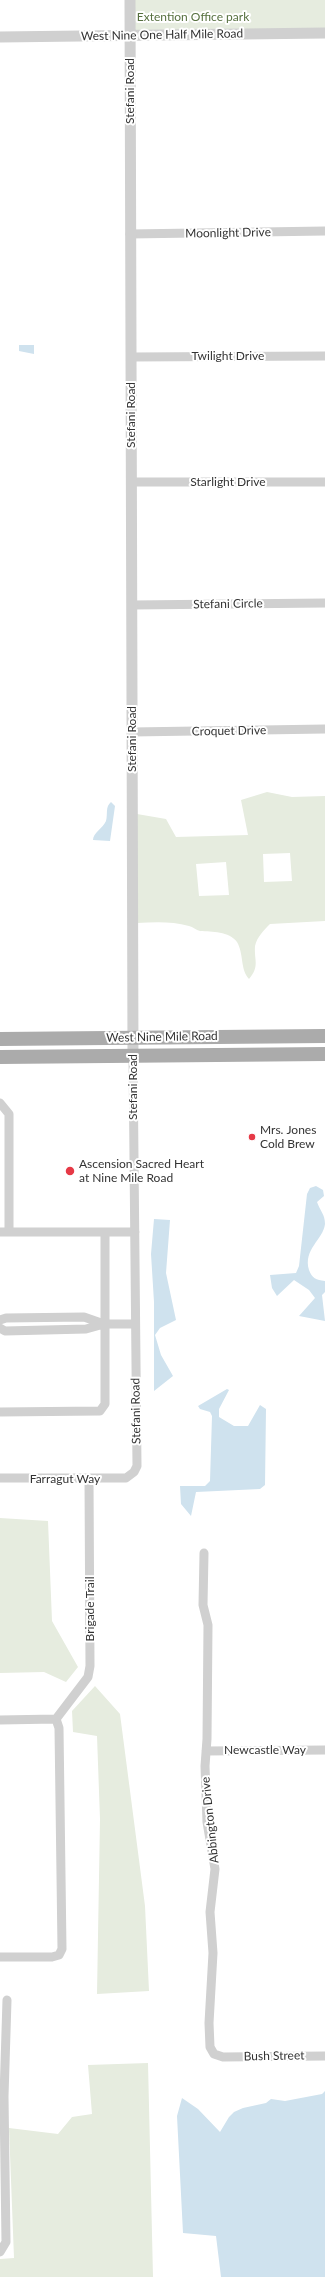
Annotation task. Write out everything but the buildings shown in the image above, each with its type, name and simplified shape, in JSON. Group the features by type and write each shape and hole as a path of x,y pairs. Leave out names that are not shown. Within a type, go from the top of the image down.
{"main road":[{"name":"West Nine Mile Road","path":"0,1039 320,1036"},
{"path":"133,1056 138,1050 152,1046 300,1044 320,1036"},
{"path":"0,1048 123,1046 133,1037"},
{"name":"West Nine Mile Road","path":"0,1057 325,1054"}],"street":[{"name":"Stefani Road","path":"130,0 133,1056 137,1466 130,1476"},
{"name":"West Nine One Half Mile Road","path":"0,37 325,33"},
{"name":"Moonlight Drive","path":"130,234 325,232"},
{"name":"Twilight Drive","path":"131,357 325,356"},
{"name":"Starlight Drive","path":"131,482 325,482"},
{"name":"Stefani Circle","path":"132,605 325,603"},
{"name":"Croquet Drive","path":"132,732 325,729"},
{"path":"0,1103 2,1103 9,1114 4,1232 135,1232"},
{"path":"0,1412 100,1412 105,1404 105,1232"},
{"path":"0,1320 84,1317 104,1324"},
{"path":"0,1328 5,1331 86,1329 104,1324 135,1324"},
{"name":"Farragut Way","path":"0,1478 89,1479 126,1478 130,1476"},
{"name":"Brigade Trail","path":"57,1724 88,1677 90,1666 89,1479"},
{"name":"Abbington Drive","path":"204,1553 203,1605 208,1626 205,1766 207,1822 215,1869 210,1912 213,1953 209,2022 210,2047 214,2054 223,2057"},
{"path":"0,1720 57,1724 62,1949 58,1955 52,1958 0,1958"},
{"name":"Newcastle Way","path":"206,1751 325,1750"},
{"path":"1,2252 6,2242 2,2076 6,2000"},
{"name":"Bush Street","path":"223,2057 325,2056"}],"green space":[{"name":"Extention Office park","path":"130,0 325,0 325,33 130,35"},
{"path":"267,792 292,797 325,796 325,921 270,924 257,940 255,946 256,963 249,979 244,971 241,951 237,942 230,936 220,933 200,931 190,926 176,923 137,923 137,814 166,819 176,837 248,835 241,800","holes":["290,853 292,881 264,882 263,854","226,862 229,895 199,896 196,864"]},
{"path":"0,1518 48,1521 52,1621 78,1667 66,1682 44,1672 0,1673"},
{"path":"95,1686 120,1714 145,1906 149,1991 97,1994 100,1819 97,1736 73,1732 72,1711"},
{"path":"148,2063 153,2277 0,2277 0,2259 14,2258 9,2128 58,2134 72,2117 92,2114 88,2065"}],"water":[{"path":"19,345 34,345 34,354 19,351"},
{"path":"111,802 115,806 110,841 93,840 93,837 106,821 107,808"},
{"path":"316,1186 323,1190 324,1196 317,1202 325,1224 321,1235 311,1250 308,1263 309,1270 313,1277 325,1281 325,1292 322,1295 325,1321 299,1316 315,1298 309,1290 294,1280 277,1296 272,1288 270,1275 296,1273 299,1266 307,1194 310,1188"},
{"path":"154,1219 170,1220 166,1273 176,1320 160,1328 155,1335 161,1355 173,1376 154,1391 154,1302 151,1254"},
{"path":"227,1389 229,1390 219,1409 219,1417 234,1426 248,1426 260,1405 266,1409 265,1485 260,1489 196,1492 191,1516 181,1504 180,1486 205,1486 210,1481 212,1416 210,1412 200,1409 198,1406"},
{"path":"325,2091 325,2277 221,2277 216,2236 183,2233 177,2116 182,2098 198,2109 220,2132 229,2117 234,2112 243,2108 266,2103 271,2099 285,2101 322,2094"}],"place":[{"name":"Mrs. Jones Cold Brew","path":"252,1137"},
{"name":"Ascension Sacred Heart at Nine Mile Road","path":"70,1171"}]}
